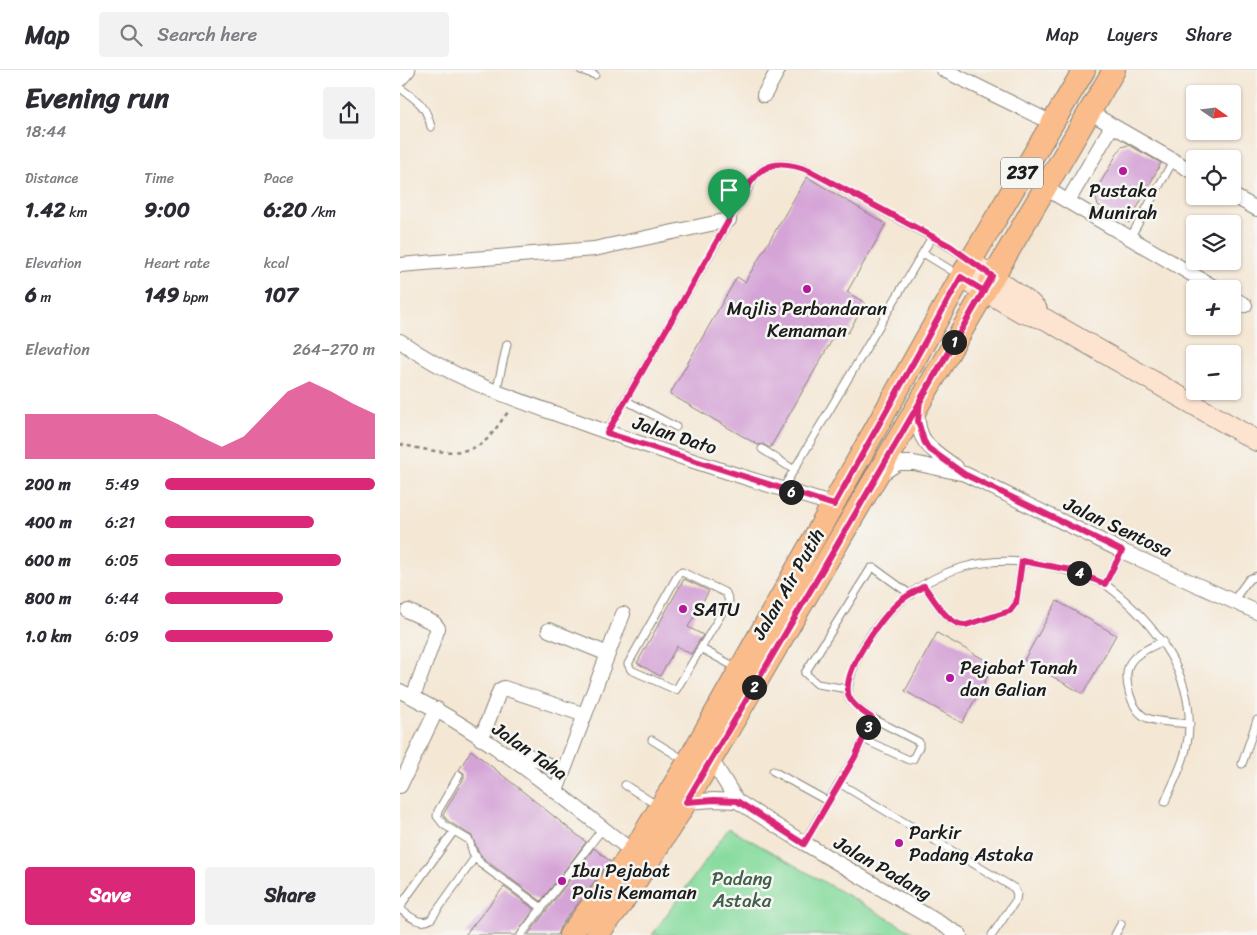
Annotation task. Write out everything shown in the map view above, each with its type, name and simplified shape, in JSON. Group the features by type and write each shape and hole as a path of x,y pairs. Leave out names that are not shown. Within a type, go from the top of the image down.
{"main road":[{"name":"Jalan Air Putih","path":"570,935 633,852 661,808 966,269 1084,70"},
{"name":"Jalan Air Putih","path":"596,935 621,904 686,802 1114,70"}],"street":[{"path":"400,79 408,70"},
{"path":"764,95 778,70"},
{"path":"944,70 1052,123"},
{"path":"1089,112 1186,168"},
{"path":"1068,201 1112,126"},
{"path":"1045,188 1202,280"},
{"path":"1241,200 1257,209"},
{"path":"400,265 594,249 729,220"},
{"path":"966,269 988,284 1030,303 1045,319 1257,442"},
{"path":"1241,302 1246,305"},
{"name":"Jalan Dato","path":"400,341 449,372 496,393 607,433 834,505"},
{"path":"920,400 918,421 928,448 964,474"},
{"path":"870,487 886,470 898,463 924,464 964,474"},
{"name":"Jalan Sentosa","path":"964,474 1122,551 1257,612"},
{"path":"408,611 434,623 438,628 413,697"},
{"path":"556,791 622,614"},
{"path":"549,630 608,654"},
{"path":"481,739 500,690 504,688 585,715"},
{"name":"Jalan Taha","path":"400,691 437,709 481,739 556,791 633,852"},
{"path":"400,786 437,709"},
{"path":"501,753 527,754 563,772"},
{"path":"711,759 737,801"},
{"path":"686,802 737,801"},
{"name":"Jalan Padang","path":"737,801 804,844 960,935"}],"lane":[{"path":"581,70 595,75"},
{"path":"400,88 421,104 428,113 431,127"},
{"path":"1130,238 1173,161"},
{"path":"607,433 729,220 760,170 770,165 789,165 810,171 950,246 966,269"},
{"path":"782,490 932,237"},
{"path":"923,253 966,269"},
{"path":"496,393 507,344"},
{"path":"625,400 676,427"},
{"path":"762,449 794,470"},
{"path":"1105,584 1122,551"},
{"path":"924,586 950,620 959,626 966,625 1010,611 1016,603 1022,561"},
{"path":"863,738 909,760 913,759 919,747 919,742 872,718 850,698 848,690 857,660 871,634 900,601 924,586 963,567 990,562 1022,561 1071,570 1105,584 1129,602 1163,641 1177,669 1187,699 1190,724 1186,750 1165,802"},
{"path":"848,690 817,684 805,673 871,568 874,568 911,595"},
{"path":"682,572 726,593 729,601 702,649 676,690 628,667 651,622 679,573 682,572"},
{"path":"1233,601 1249,579 1257,576"},
{"path":"1163,641 1136,656 1130,664 1128,686 1132,702 1137,711 1145,717 1190,724"},
{"path":"702,649 739,669"},
{"path":"804,844 839,783 872,718"},
{"path":"1242,764 1257,720"},
{"path":"652,740 688,762"},
{"path":"772,771 828,802"},
{"path":"459,775 437,816 444,825 470,840 481,864 542,908"},
{"path":"839,783 1014,888 1017,894 1016,900 992,935"},
{"path":"625,785 661,808"},
{"path":"521,935 603,828"},
{"path":"454,830 403,902 401,910 409,917 422,922 431,919 476,856"},
{"path":"1116,935 1121,924"}],"path":[{"path":"400,444 434,450 458,451 482,444 518,400"}],"green space":[{"name":"Padang Astaka","path":"729,828 917,935 652,935"}],"building":[{"path":"1129,145 1161,163 1129,223 1098,205 1094,194 1121,147"},
{"path":"807,177 886,224 847,292 865,303 848,333 839,328 770,448 763,444 758,445 670,394 737,277 745,282"},
{"name":"SATU","path":"684,579 709,591 688,627 703,635 691,654 677,646 660,676 637,663"},
{"path":"1057,601 1116,635 1083,694 1024,660"},
{"name":"Pejabat Tanah dan Galian","path":"937,633 994,665 962,723 905,691"},
{"path":"471,750 586,842 541,901 485,860 478,851 472,836 448,821 443,815 464,778 464,773 459,770"},
{"path":"594,848 610,861 560,927 557,935 528,935"},
{"path":"504,887 534,909 516,935 465,935"}],"place":[{"name":"Pustaka Munirah","path":"1123,171"},
{"name":"Majlis Perbandaran Kemaman","path":"807,289"},
{"name":"SATU","path":"683,609"},
{"name":"Pejabat Tanah dan Galian","path":"950,678"},
{"name":"Parkir Padang Astaka","path":"899,843"},
{"name":"Ibu Pejabat Polis Kemaman","path":"562,881"}],"route":[{"path":"729,220 607,433 834,505 961,277 984,291 920,400 918,421 920,431 928,448 964,474 1122,551 1105,584 1071,570 1022,561 1016,603 1010,611 966,625 959,626 950,620 924,586 900,601 871,634 854,668 848,690 850,698 858,708 872,718 855,757 804,844 737,801 686,802 870,487 920,400 934,376 984,291 992,276 950,246 800,167 778,164 770,165 760,170 729,220"}]}
